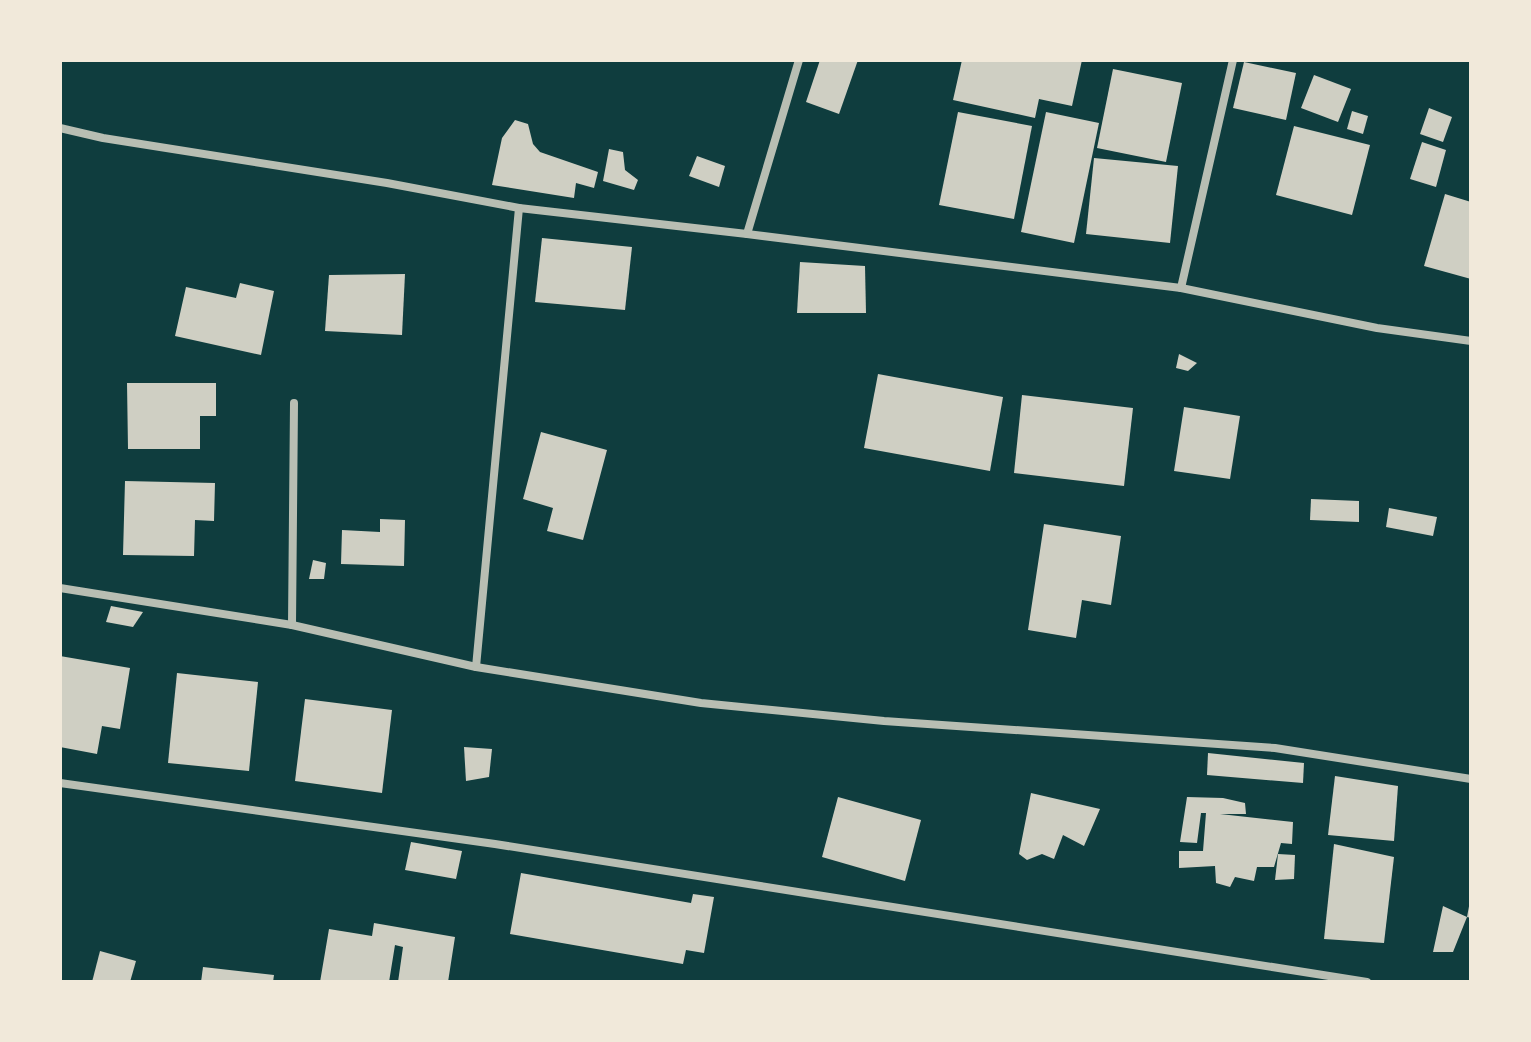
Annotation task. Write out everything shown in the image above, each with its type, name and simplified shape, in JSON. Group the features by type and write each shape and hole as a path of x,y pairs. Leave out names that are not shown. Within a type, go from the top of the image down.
{"street":[{"path":"747,234 799,60"},
{"path":"1181,288 1233,60"},
{"path":"60,128 103,138 387,183 519,208 1181,288 1377,328 1471,341"},
{"path":"476,667 519,208"},
{"path":"292,625 294,403"},
{"path":"60,588 292,625 476,667 701,703 884,721 1275,748 1471,779"},
{"path":"60,783 527,849 1367,982"}],"building":[{"path":"820,60 858,60 839,114 806,102"},
{"path":"962,60 1082,60 1072,106 1039,99 1035,118 953,100"},
{"path":"1244,62 1296,73 1286,120 1233,108"},
{"path":"1113,69 1182,83 1166,162 1097,148"},
{"path":"1314,75 1351,89 1338,122 1301,108"},
{"path":"1429,108 1452,117 1443,142 1420,134"},
{"path":"1352,111 1368,116 1363,134 1347,129"},
{"path":"958,112 1032,126 1014,219 939,205"},
{"path":"1046,112 1099,123 1074,243 1021,232"},
{"path":"515,120 528,124 533,144 540,152 598,172 594,188 576,183 574,198 492,185 502,138"},
{"path":"1294,126 1370,145 1352,215 1276,195"},
{"path":"1422,142 1446,150 1436,187 1410,179"},
{"path":"609,149 623,152 625,170 638,180 634,190 603,181"},
{"path":"697,156 725,166 719,187 689,176"},
{"path":"1094,158 1178,166 1170,243 1086,234"},
{"path":"1445,194 1471,202 1471,279 1424,266"},
{"path":"542,238 632,247 625,310 535,302"},
{"path":"800,262 865,266 866,313 797,313"},
{"path":"405,274 402,335 325,331 329,275"},
{"path":"240,283 274,291 261,355 175,336 186,287 236,298"},
{"path":"1179,354 1197,363 1188,371 1176,368"},
{"path":"878,374 1003,397 990,471 864,448"},
{"path":"127,383 216,383 216,416 200,416 200,449 128,449"},
{"path":"1022,395 1133,408 1124,486 1014,473"},
{"path":"1184,407 1240,416 1230,479 1174,471"},
{"path":"541,432 607,450 583,540 547,531 553,508 523,499"},
{"path":"125,481 215,483 214,521 195,520 194,556 123,555"},
{"path":"1311,499 1359,501 1359,522 1310,520"},
{"path":"1389,508 1437,517 1433,536 1386,527"},
{"path":"380,519 405,520 404,566 341,564 342,530 380,532"},
{"path":"1044,524 1121,536 1111,605 1082,600 1076,638 1028,630"},
{"path":"313,560 326,563 324,579 309,579"},
{"path":"111,606 143,612 133,627 106,622"},
{"path":"60,656 130,668 120,729 102,726 97,754 60,747"},
{"path":"177,673 258,682 249,771 168,763"},
{"path":"305,699 392,710 382,793 295,781"},
{"path":"464,747 492,749 489,777 466,781"},
{"path":"1208,753 1304,763 1303,783 1207,775"},
{"path":"1335,776 1398,786 1394,841 1328,835"},
{"path":"1031,793 1100,809 1084,846 1063,835 1054,859 1042,854 1027,860 1019,854"},
{"path":"838,797 921,820 905,881 822,857"},
{"path":"1187,797 1223,798 1245,803 1246,814 1220,814 1293,822 1292,844 1281,843 1274,867 1257,867 1254,881 1235,877 1230,887 1216,883 1215,866 1179,868 1179,851 1203,851 1206,813 1201,813 1197,843 1180,842"},
{"path":"411,842 462,851 456,879 405,870"},
{"path":"1334,844 1394,857 1384,943 1324,939"},
{"path":"1278,854 1295,855 1294,879 1275,880"},
{"path":"521,873 691,903 693,894 714,897 704,953 686,950 683,964 510,934"},
{"path":"1443,906 1467,917 1453,952 1433,952"},
{"path":"374,923 455,937 448,982 398,982 403,947 395,945 389,982 320,982 329,929 372,936"},
{"path":"100,951 136,961 130,982 92,982"},
{"path":"203,967 274,975 273,982 201,982"}]}
